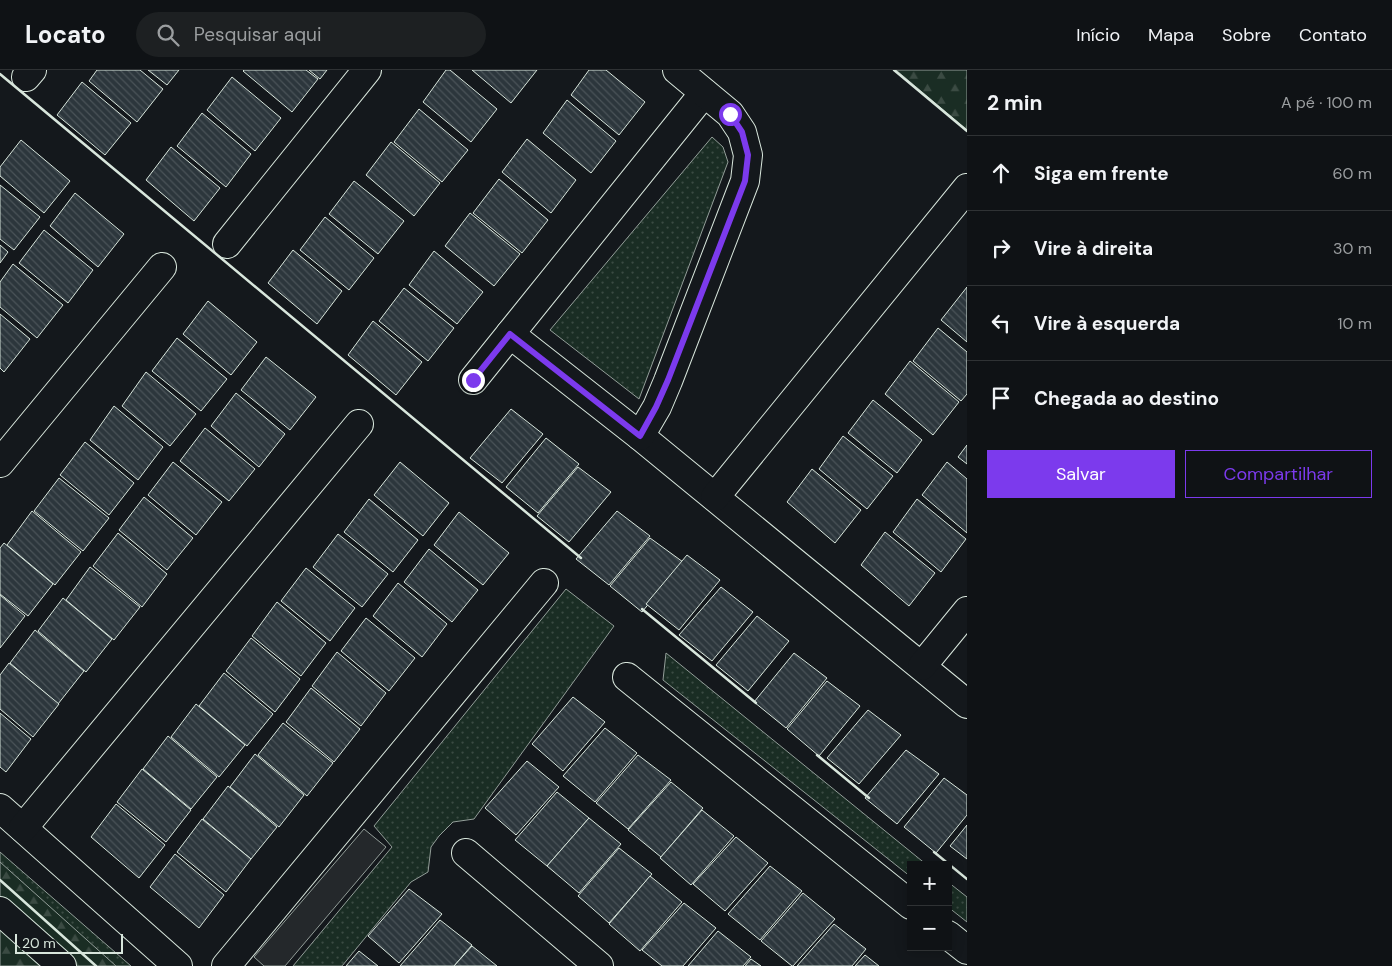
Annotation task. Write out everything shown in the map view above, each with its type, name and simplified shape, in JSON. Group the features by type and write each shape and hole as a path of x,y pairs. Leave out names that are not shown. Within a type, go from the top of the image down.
{"street":[{"path":"226,244 367,70"},
{"path":"640,436 668,380 745,181 748,155 742,132 730,114 677,70"},
{"path":"473,380 704,93"},
{"path":"715,497 967,188"},
{"path":"0,463 162,267"},
{"path":"510,334 640,436 967,704"},
{"path":"23,828 359,424"},
{"path":"226,966 544,583"},
{"path":"922,666 967,611"},
{"path":"627,677 907,902"},
{"path":"0,808 178,966"},
{"path":"466,853 599,966"},
{"path":"0,911 62,966"},
{"path":"952,938 967,950"}],"green space":[{"path":"896,70 967,70 967,130"},
{"path":"712,137 723,147 728,162 639,399 550,330"},
{"path":"566,589 614,626 474,819 453,822 439,836 431,847 428,872 411,882 342,966 293,966 392,847 374,826"},
{"path":"666,653 922,861 907,861 907,874 663,680"},
{"path":"0,852 131,966 100,966 0,877"},
{"path":"0,862 116,966 0,966"},
{"path":"952,885 967,897 967,922 952,910"}],"shaded area":[{"path":"364,829 386,847 285,966 264,966 254,957"}],"building":[{"path":"97,70 140,70 163,89 137,122 89,81"},
{"path":"148,70 179,70 167,85"},
{"path":"244,70 306,70 318,79 292,112"},
{"path":"309,70 327,70 320,79"},
{"path":"446,70 450,70 497,109 471,142 423,102"},
{"path":"472,70 537,70 511,103"},
{"path":"589,70 606,70 645,102 619,135 571,95"},
{"path":"232,77 281,118 255,151 207,110"},
{"path":"82,82 131,123 105,155 57,115"},
{"path":"567,100 616,141 591,173 543,133"},
{"path":"419,109 468,150 442,182 394,142"},
{"path":"202,113 251,154 226,187 177,146"},
{"path":"527,139 576,180 551,213 502,172"},
{"path":"21,140 70,181 44,213 0,176 0,167"},
{"path":"391,142 440,183 414,216 366,175"},
{"path":"171,147 220,188 194,221 146,180"},
{"path":"499,179 548,220 522,253 473,213"},
{"path":"354,181 404,221 378,254 329,214"},
{"path":"0,185 40,217 14,250 0,239"},
{"path":"75,193 124,234 98,267 50,226"},
{"path":"470,213 520,254 494,286 445,246"},
{"path":"325,217 374,258 349,290 300,250"},
{"path":"44,230 93,270 68,303 19,263"},
{"path":"0,245 8,252 0,263"},
{"path":"293,250 342,291 317,324 268,283"},
{"path":"434,251 483,292 457,324 409,285"},
{"path":"13,264 63,305 37,338 0,307 0,282"},
{"path":"967,287 967,342 941,320"},
{"path":"404,288 454,328 428,361 379,321"},
{"path":"208,301 257,342 231,375 183,334"},
{"path":"0,314 30,339 4,372 0,368"},
{"path":"373,321 422,362 396,395 348,355"},
{"path":"938,328 967,352 967,394 961,401 913,361"},
{"path":"177,338 227,379 201,411 152,371"},
{"path":"266,357 316,397 290,430 241,390"},
{"path":"910,361 959,402 933,435 885,394"},
{"path":"146,372 196,414 170,446 122,406"},
{"path":"236,393 285,434 259,467 211,426"},
{"path":"873,400 922,440 897,473 848,433"},
{"path":"114,406 163,447 138,480 90,440"},
{"path":"511,409 543,434 502,483 470,458"},
{"path":"205,428 255,469 229,501 180,461"},
{"path":"843,436 893,476 867,509 819,469"},
{"path":"546,438 579,464 538,513 506,487"},
{"path":"85,442 134,483 109,515 60,475"},
{"path":"967,445 967,464 958,457"},
{"path":"173,462 222,502 196,535 148,495"},
{"path":"400,462 449,503 423,536 374,495"},
{"path":"947,462 967,479 967,533 922,495"},
{"path":"578,467 611,492 569,542 537,516"},
{"path":"812,469 861,510 835,543 787,502"},
{"path":"59,478 109,518 83,551 34,511"},
{"path":"144,497 193,538 167,570 119,530"},
{"path":"369,499 418,540 393,572 344,532"},
{"path":"917,499 966,539 941,572 893,532"},
{"path":"32,511 81,552 55,585 7,545"},
{"path":"617,511 650,536 609,585 576,559"},
{"path":"459,512 509,553 483,585 434,545"},
{"path":"885,532 935,573 909,606 861,565"},
{"path":"118,533 167,574 142,607 93,566"},
{"path":"338,534 388,574 362,607 313,567"},
{"path":"650,538 683,562 642,612 610,586"},
{"path":"4,543 53,584 28,616 0,594 0,548"},
{"path":"429,549 478,590 452,622 404,582"},
{"path":"687,555 720,580 679,630 646,604"},
{"path":"90,567 140,607 114,640 66,600"},
{"path":"306,568 355,608 330,641 281,601"},
{"path":"398,583 447,624 422,657 373,616"},
{"path":"721,587 753,612 712,661 679,635"},
{"path":"0,595 25,616 0,648"},
{"path":"63,598 112,639 86,672 38,631"},
{"path":"277,602 326,643 301,676 252,636"},
{"path":"757,616 789,641 748,691 716,665"},
{"path":"366,618 415,658 389,691 341,651"},
{"path":"35,630 84,671 58,704 10,663"},
{"path":"251,638 300,679 275,712 226,671"},
{"path":"337,652 386,693 361,726 312,686"},
{"path":"794,653 827,678 786,728 754,702"},
{"path":"9,663 59,704 33,737 0,709 0,675"},
{"path":"224,673 273,714 247,746 199,706"},
{"path":"827,681 860,706 819,756 787,729"},
{"path":"311,688 360,729 334,762 286,722"},
{"path":"573,697 605,722 563,771 532,744"},
{"path":"196,704 245,745 219,777 171,737"},
{"path":"868,710 901,735 859,784 827,758"},
{"path":"0,713 31,739 6,772 0,767"},
{"path":"283,723 333,763 307,796 258,755"},
{"path":"605,728 637,753 595,802 563,776"},
{"path":"168,736 217,777 191,809 143,769"},
{"path":"906,750 939,774 897,824 865,798"},
{"path":"255,754 304,795 279,827 230,787"},
{"path":"638,755 671,780 628,829 596,803"},
{"path":"527,761 559,787 516,835 485,808"},
{"path":"142,769 191,810 166,842 117,802"},
{"path":"944,778 967,795 967,815 936,853 904,827"},
{"path":"671,782 703,808 661,857 628,830"},
{"path":"228,786 277,827 251,859 203,819"},
{"path":"557,792 589,818 547,866 515,840"},
{"path":"116,804 165,845 139,878 91,837"},
{"path":"702,810 734,836 691,885 660,858"},
{"path":"589,818 621,844 579,893 547,866"},
{"path":"202,819 251,859 226,892 177,852"},
{"path":"967,825 967,859 950,846"},
{"path":"736,837 768,863 725,911 693,884"},
{"path":"619,848 652,874 609,923 578,896"},
{"path":"175,854 224,895 199,928 150,887"},
{"path":"770,866 802,891 760,940 728,914"},
{"path":"650,876 682,902 640,951 609,924"},
{"path":"409,889 442,914 399,963 368,936"},
{"path":"803,893 835,919 792,966 761,941"},
{"path":"684,903 716,928 683,966 662,966 642,950"},
{"path":"440,920 472,945 454,966 400,966"},
{"path":"834,924 866,949 852,966 797,966"},
{"path":"718,931 751,957 743,966 688,966"},
{"path":"472,946 497,966 454,966"},
{"path":"359,951 378,966 346,966"},
{"path":"865,955 879,966 855,966"},
{"path":"751,959 761,966 745,966"}],"wall":[{"path":"894,70 967,131"},
{"path":"0,74 581,558"},
{"path":"642,609 756,703"},
{"path":"817,755 869,798"},
{"path":"934,852 967,879"},
{"path":"0,880 96,966"}],"route":[{"path":"473,380 510,334 640,436 656,407 682,346 745,181 748,155 742,132 730,114"}]}
